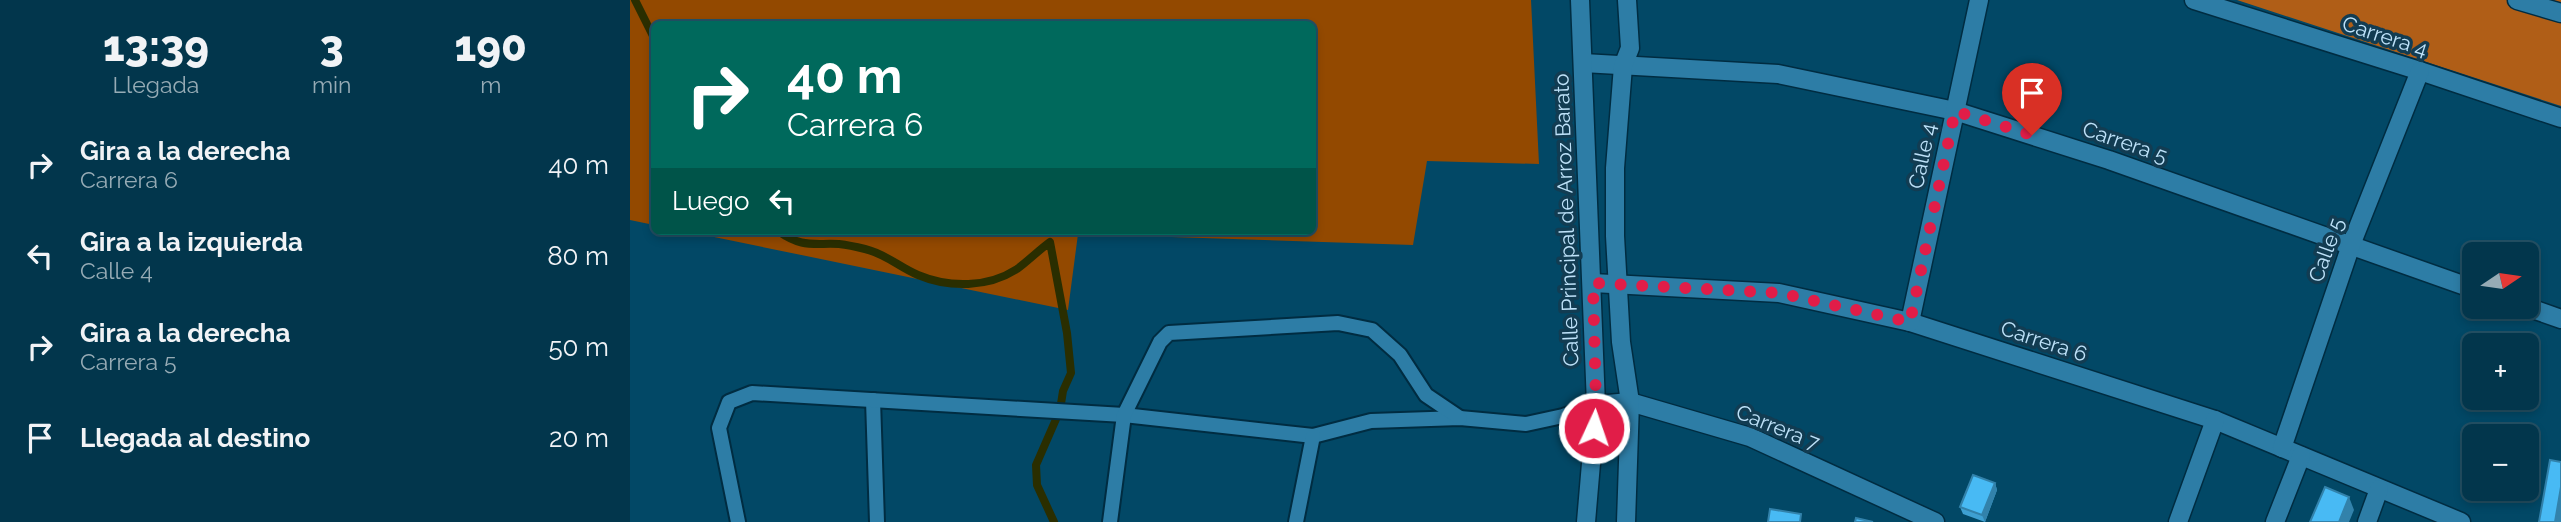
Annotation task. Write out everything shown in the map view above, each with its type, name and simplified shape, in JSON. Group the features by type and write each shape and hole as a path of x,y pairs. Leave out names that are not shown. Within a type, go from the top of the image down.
{"street":[{"name":"Calle Principal de Arroz Barato","path":"1580,0 1596,405 1586,522"},
{"path":"1626,522 1630,402 1620,342 1615,168 1623,66 1630,48 1627,0"},
{"name":"Calle 4","path":"1910,322 1979,0"},
{"name":"Carrera 4","path":"2194,0 2222,3 2561,118"},
{"path":"2518,0 2561,13"},
{"name":"Carrera 5","path":"1583,64 1778,74 1955,111 2109,160 2462,285"},
{"name":"Calle 5","path":"2282,448 2351,245 2420,71"},
{"name":"Carrera 6","path":"1593,283 1779,293 1910,322 2215,421 2462,522"},
{"path":"2539,311 2561,319"},
{"name":"Carrera 7","path":"1596,405 1630,402 1750,437 1935,522"},
{"path":"2178,522 2215,421"},
{"path":"2275,522 2301,456"},
{"path":"2367,522 2379,489"}],"lane":[{"path":"1110,522 1124,415 1160,342 1169,333 1338,323 1372,330 1400,355 1426,395 1460,418"},
{"path":"738,522 719,428 729,402 751,393 1124,415 1313,436 1371,421 1460,418 1526,424 1596,405"},
{"path":"873,400 877,522"},
{"path":"1296,522 1313,436"}],"shaded area":[{"path":"630,0 1531,0 1539,164 1427,161 1413,245 1108,235 1316,235 1316,21 651,21 651,224 630,220"},
{"path":"2237,0 2561,0 2561,106"},
{"path":"704,235 1078,235 1068,310"}],"building":[{"path":"2550,460 2561,462 2561,487 2555,522 2539,522"},
{"path":"1973,475 1995,483 1982,515 1960,507"},
{"path":"2325,487 2349,497 2339,522 2310,522"},
{"path":"1770,509 1801,514 1800,522 1768,522"},
{"path":"1856,518 1873,522 1855,522"}],"waterway":[{"path":"635,0 651,32"},
{"path":"784,235 801,242 839,244 873,251 918,275 955,284 981,283 1006,275 1050,242 1067,333 1071,373 1063,391 1060,410 1036,465 1037,485 1054,522"}],"route":[{"path":"1594,428 1596,405 1593,283 1779,293 1910,322 1955,111 2032,135"}]}
